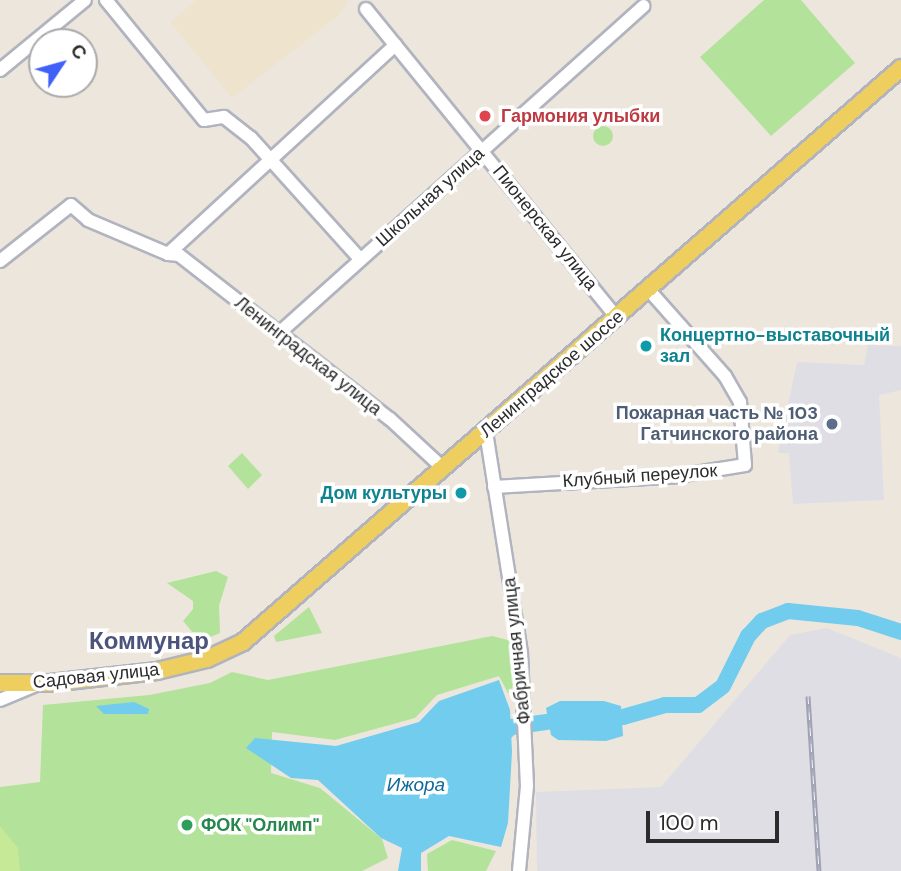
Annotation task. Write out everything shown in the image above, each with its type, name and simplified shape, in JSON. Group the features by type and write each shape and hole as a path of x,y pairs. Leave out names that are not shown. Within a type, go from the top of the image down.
{"main road":[{"name":"Ленинградское шоссе","path":"192,663 227,651 256,633 901,68"},
{"name":"Садовая улица","path":"0,683 40,683 192,663"}],"street":[{"path":"0,70 85,0"},
{"path":"106,0 204,120 224,117 269,158 360,259"},
{"name":"Школьная улица","path":"278,334 644,6"},
{"name":"Пионерская улица","path":"366,9 617,318"},
{"path":"168,254 269,158 395,45"},
{"name":"Ленинградская улица","path":"0,261 71,205 88,220 168,254 179,255 390,419 443,468"},
{"name":"Клубный переулок","path":"494,487 677,476 744,466 740,402 724,376 649,290"},
{"name":"Фабричная улица","path":"486,432 515,605 524,705 526,819 519,871"},
{"path":"0,700 40,683"}],"shaded area":[{"path":"196,0 346,0 348,3 338,16 232,98 170,22"},
{"name":"Пожарная часть № 103 Гатчинского района","path":"868,345 901,346 901,390 879,395 884,500 793,504 789,453 778,453 797,362 864,365"},
{"path":"827,628 901,658 901,871 537,871 536,792 661,787 790,635"}],"green space":[{"path":"764,0 801,0 855,63 771,136 700,57"},
{"path":"603,126 610,129 613,136 610,143 603,146 596,143 593,136 596,129"},
{"path":"242,453 262,475 248,489 228,466"},
{"path":"216,571 228,577 219,606 220,633 200,641 183,621 193,609 193,601 167,583"},
{"path":"309,607 322,633 276,642 274,636"},
{"path":"492,636 512,641 517,692 508,693 499,676 437,695 415,718 335,740 272,732 271,773 320,788 382,839 388,858 362,871 0,871 0,787 40,782 43,705 149,695 210,683 232,672 268,680"},
{"path":"0,826 18,848 20,871 0,871"},
{"path":"452,840 496,851 486,871 428,871 427,854"}],"water":[{"name":"Ижора","path":"499,680 510,710 512,752 508,823 501,847 449,836 421,853 421,871 398,871 402,848 381,838 318,780 291,778 246,748 255,738 336,746 419,722 439,701"},
{"path":"560,701 604,701 621,706 623,736 606,741 558,740 551,735 546,708"},
{"path":"134,702 149,709 148,714 104,714 96,706"}],"waterway":[{"name":"Ижора","path":"601,717 623,717 665,705 698,705 723,686 748,636 762,621 788,611 858,618 901,632"},
{"name":"Ижора","path":"495,742 511,727 568,719"}],"railway":[{"path":"808,696 819,871"}],"place":[{"name":"Гармония улыбки","path":"485,116"},
{"name":"Концертно-выставочный зал","path":"646,346"},
{"name":"Пожарная часть № 103 Гатчинского района","path":"832,424"},
{"name":"Дом культуры","path":"461,493"},
{"name":"ФОК \"Олимп\"","path":"187,825"}],"district":[{"name":"Коммунар","path":"149,641"}]}
